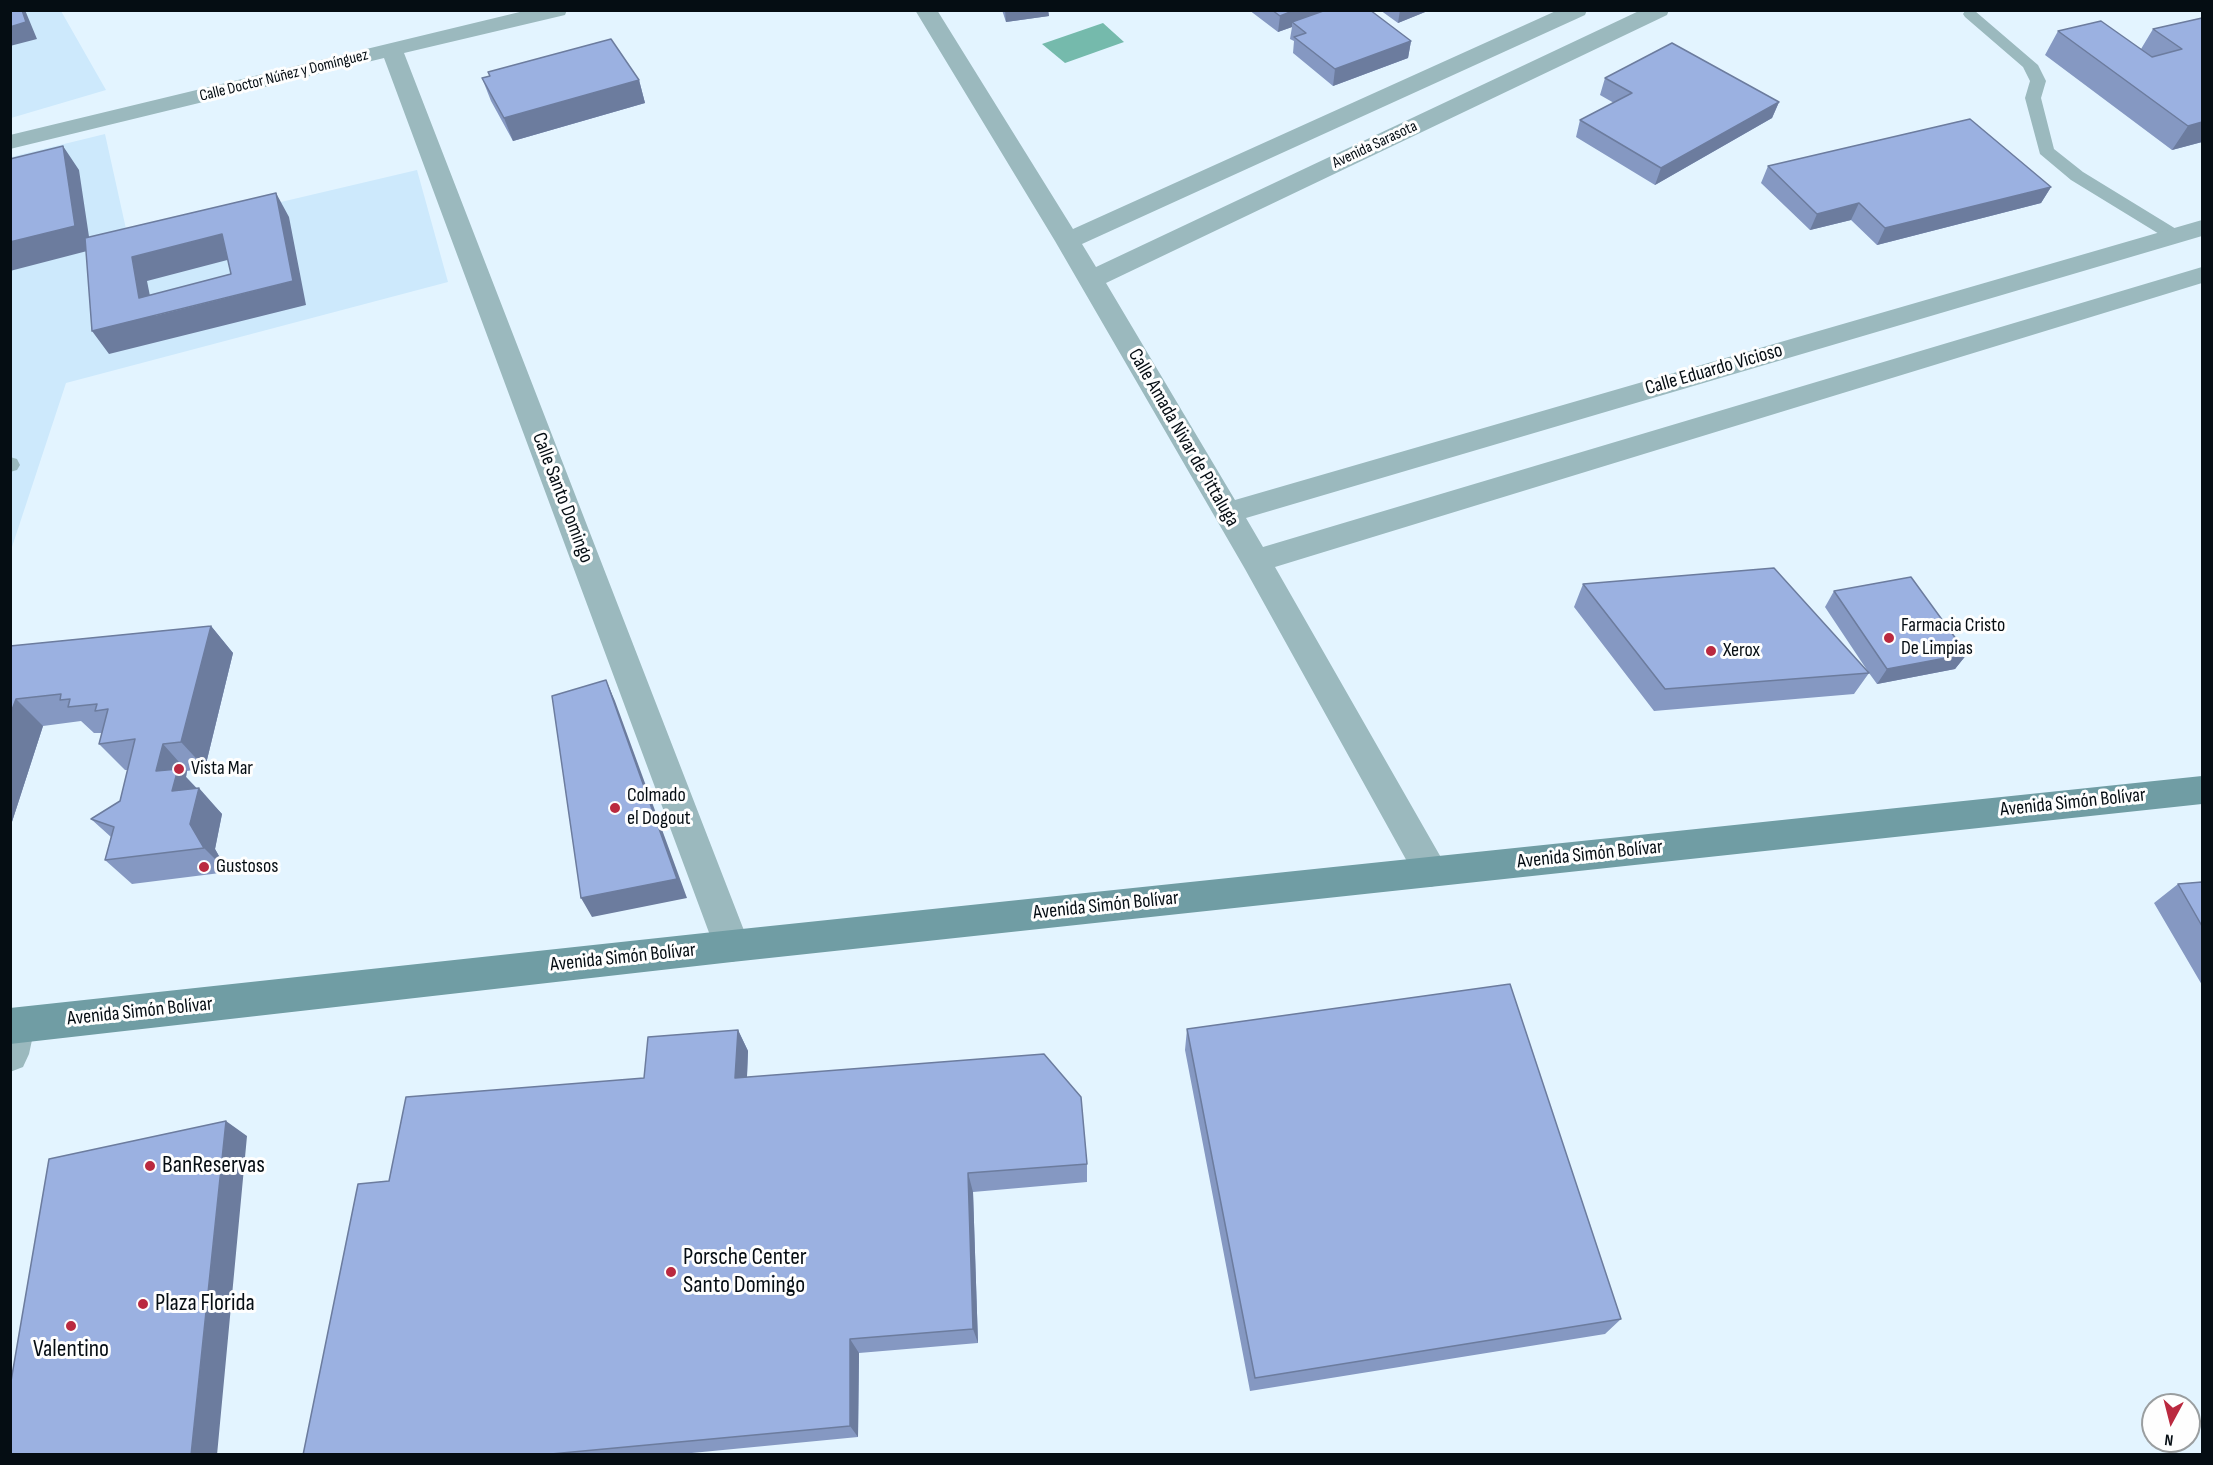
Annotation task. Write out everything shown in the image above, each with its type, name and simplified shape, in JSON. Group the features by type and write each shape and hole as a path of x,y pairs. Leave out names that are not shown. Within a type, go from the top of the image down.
{"main road":[{"name":"Avenida Simón Bolívar","path":"12,1035 732,946 2202,790"}],"street":[{"name":"Calle Doctor Núñez y Domínguez","path":"10,142 557,10"},
{"name":"Calle Amada Nivar de Pittaluga","path":"926,10 1068,241 1256,561 1431,872"},
{"path":"1068,241 1577,10"},
{"name":"Avenida Sarasota","path":"1091,280 1659,10"},
{"name":"Calle Santo Domingo","path":"392,50 732,946"},
{"path":"1350,113 1388,138"},
{"name":"Calle Eduardo Vicioso","path":"1226,513 2202,228"},
{"path":"2112,254 2157,288"},
{"path":"1256,561 2202,274"}],"lane":[{"path":"1970,14 2030,65 2038,81 2034,98 2046,151 2077,176 2175,236"}],"shaded area":[{"path":"11,11 61,11 106,90 11,118"},
{"path":"1103,23 1124,42 1065,63 1042,44"},
{"path":"105,134 128,238 417,170 448,282 66,383 11,550 11,157"}],"building":[{"path":"10,10 22,10 26,22 10,27"},
{"path":"1272,10 1295,10 1280,16"},
{"path":"1326,10 1370,10 1411,41 1335,69 1294,37 1306,33 1292,22"},
{"path":"2202,18 2202,122 2188,126 2058,31 2101,21 2152,57 2182,49 2153,29"},
{"path":"611,39 639,80 504,118 482,78 490,76 488,72"},
{"path":"1672,43 1779,102 1661,168 1580,120 1632,93 1605,78"},
{"path":"1970,119 2051,187 1885,228 1859,203 1817,214 1768,166"},
{"path":"63,146 75,226 10,242 10,159"},
{"path":"276,193 293,281 92,331 85,238","holes":["222,234 231,274 139,298 132,257"]},
{"name":"Xerox","path":"1774,568 1869,673 1665,689 1583,584"},
{"name":"Farmacia Cristo De Limpias","path":"1911,577 1967,654 1887,669 1834,591"},
{"path":"211,626 181,742 163,744 156,771 178,769 172,791 199,788 190,824 204,848 105,860 114,827 91,819 120,801 135,739 99,744 108,709 95,711 97,704 68,707 70,699 60,700 61,694 16,699 10,715 10,646"},
{"name":"Colmado el Dogout","path":"606,680 677,879 581,898 552,696"},
{"path":"2202,882 2202,926 2178,884"},
{"path":"1510,984 1621,1319 1255,1378 1187,1029"},
{"name":"Porsche Center Santo Domingo","path":"738,1030 735,1078 1044,1054 1081,1097 1087,1164 968,1173 973,1329 850,1339 850,1426 551,1455 303,1455 358,1184 389,1181 406,1097 644,1078 648,1037"},
{"name":"Plaza Florida","path":"226,1121 191,1455 10,1455 10,1387 49,1159"}],"place":[{"name":"Farmacia Cristo De Limpias","path":"1889,638"},
{"name":"Xerox","path":"1711,651"},
{"name":"Vista Mar","path":"179,769"},
{"name":"Colmado el Dogout","path":"615,808"},
{"name":"Gustosos","path":"204,867"},
{"name":"BanReservas","path":"150,1166"},
{"name":"Porsche Center Santo Domingo","path":"671,1272"},
{"name":"Plaza Florida","path":"143,1304"},
{"name":"Valentino","path":"71,1326"}]}
